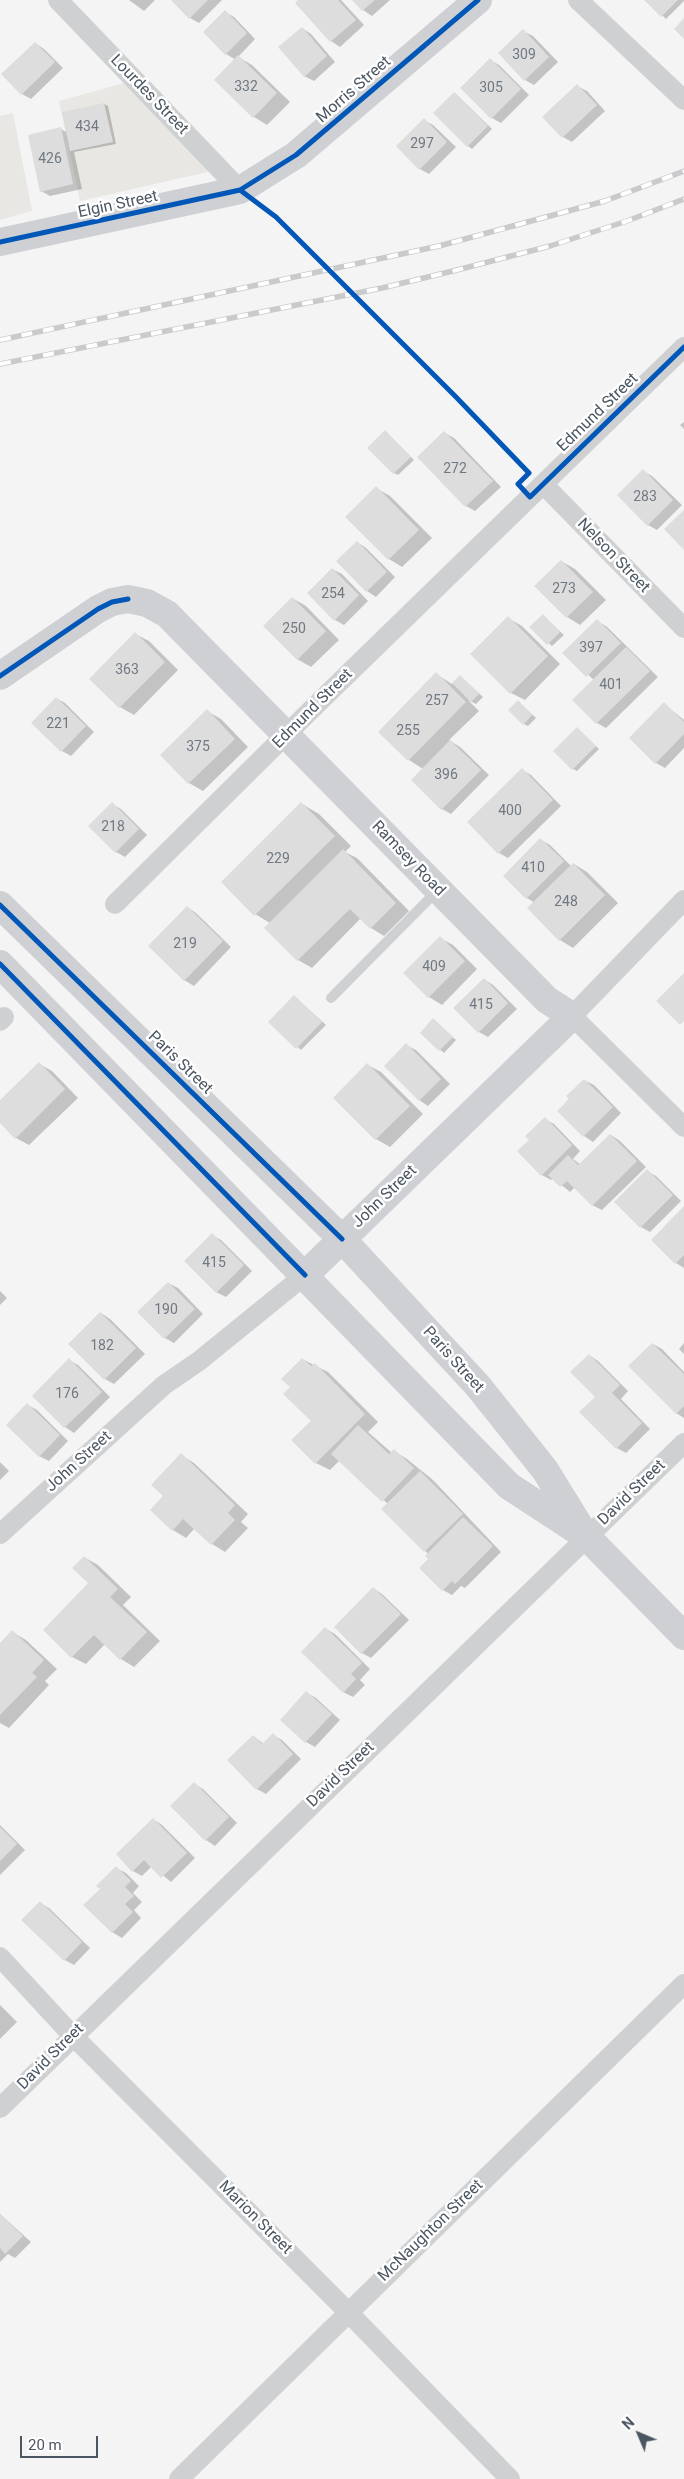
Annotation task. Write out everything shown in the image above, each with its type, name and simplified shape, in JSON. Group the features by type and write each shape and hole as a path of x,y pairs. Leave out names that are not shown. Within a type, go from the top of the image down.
{"main road":[{"name":"Morris Street","path":"240,190 296,155 478,0"},
{"name":"Elgin Street","path":"0,242 240,190"},
{"name":"Ramsey Road","path":"0,676 98,609 112,602 128,599 147,603 167,614 547,1000 572,1016"},
{"name":"Paris Street","path":"0,905 342,1239 478,1386 545,1470 587,1537 684,1636"},
{"name":"Paris Street","path":"0,964 509,1486 587,1537"},
{"name":"John Street","path":"305,1275 572,1016"}],"street":[{"name":"Lourdes Street","path":"58,0 240,190"},
{"path":"578,0 684,100"},
{"name":"Edmund Street","path":"115,904 286,734 684,347"},
{"name":"Nelson Street","path":"542,484 684,628"},
{"name":"John Street","path":"572,1016 684,900"},
{"name":"Ramsey Road","path":"572,1016 684,1127"},
{"name":"John Street","path":"0,1534 164,1385 206,1356 305,1275"},
{"name":"David Street","path":"0,2108 72,2035 684,1443"},
{"name":"Marion Street","path":"0,1957 72,2035 348,2312 510,2479"},
{"name":"McNaughton Street","path":"179,2479 684,1984"}],"lane":[{"path":"331,998 439,890"}],"shaded area":[{"path":"124,83 212,171 80,201 59,101"},
{"path":"13,113 32,211 0,220 0,116"}],"building":[{"path":"171,0 208,0 189,19"},
{"path":"298,0 338,0 356,20 330,42 295,3"},
{"path":"352,0 375,0 362,11"},
{"path":"644,0 678,0 661,17"},
{"path":"225,10 247,33 225,55 203,32"},
{"path":"684,18 684,39 674,29"},
{"path":"302,27 327,56 304,77 278,47"},
{"path":"523,29 549,57 524,81 498,53"},
{"path":"35,42 55,62 21,95 1,74"},
{"path":"238,55 277,93 253,118 214,80"},
{"path":"490,58 521,89 491,119 460,88"},
{"path":"577,84 597,105 562,138 542,117"},
{"path":"454,92 488,126 467,147 433,113"},
{"path":"104,103 113,142 70,151 62,112"},
{"path":"424,118 447,142 419,170 396,146"},
{"path":"61,127 73,184 40,192 28,135"},
{"path":"385,430 411,457 393,474 367,448"},
{"path":"444,431 493,481 465,507 417,457"},
{"path":"643,469 673,500 647,526 617,495"},
{"path":"376,486 419,530 388,560 345,517"},
{"path":"684,510 684,550 664,529"},
{"path":"357,541 387,572 366,592 336,561"},
{"path":"561,560 593,592 566,618 534,586"},
{"path":"332,568 359,595 334,621 307,593"},
{"path":"292,597 326,631 297,660 263,626"},
{"path":"543,614 560,632 547,645 529,627"},
{"path":"508,616 548,656 510,694 470,654"},
{"path":"597,619 621,643 586,677 562,653"},
{"path":"135,632 165,662 119,708 89,679"},
{"path":"626,647 650,671 596,724 572,700"},
{"path":"436,672 466,702 408,761 378,732"},
{"path":"460,675 479,694 471,702 452,683"},
{"path":"56,697 86,726 61,752 31,723"},
{"path":"518,700 532,715 523,725 508,710"},
{"path":"664,702 684,722 684,734 655,764 629,738"},
{"path":"207,709 235,739 188,784 160,755"},
{"path":"577,727 596,746 572,770 553,751"},
{"path":"450,740 481,770 441,810 411,780"},
{"path":"522,768 553,800 498,854 467,822"},
{"path":"112,802 139,829 115,853 88,826"},
{"path":"301,802 335,836 254,916 221,882"},
{"path":"540,838 564,861 526,899 503,876"},
{"path":"343,849 396,903 370,929 350,909 297,961 264,928"},
{"path":"573,863 605,895 559,941 527,908"},
{"path":"187,906 223,941 184,981 148,946"},
{"path":"440,936 465,961 428,998 403,973"},
{"path":"684,973 684,1021 680,1025 656,1001"},
{"path":"484,978 508,1003 478,1033 453,1008"},
{"path":"294,995 322,1022 296,1049 268,1022"},
{"path":"433,1018 453,1037 439,1051 420,1033"},
{"path":"406,1043 441,1079 419,1101 384,1066"},
{"path":"39,1062 65,1089 15,1139 0,1123 0,1100"},
{"path":"367,1063 410,1106 375,1140 333,1098"},
{"path":"584,1079 613,1107 583,1137 557,1111 569,1099 566,1096"},
{"path":"545,1117 572,1145 541,1176 517,1151 529,1140 525,1136"},
{"path":"610,1134 637,1161 592,1206 567,1181 560,1187 548,1175 568,1155 578,1165"},
{"path":"647,1169 673,1195 640,1228 614,1202"},
{"path":"684,1206 684,1255 675,1264 651,1240"},
{"path":"212,1233 244,1265 216,1293 184,1261"},
{"path":"168,1282 195,1309 164,1339 137,1312"},
{"path":"100,1312 136,1348 104,1380 68,1344"},
{"path":"652,1343 684,1374 684,1406 676,1414 628,1366"},
{"path":"589,1354 620,1385 612,1393 642,1423 616,1449 579,1412 595,1397 570,1372"},
{"path":"69,1358 102,1392 64,1428 32,1396"},
{"path":"302,1358 311,1366 315,1363 365,1414 315,1464 291,1440 311,1421 283,1394 290,1387 281,1379"},
{"path":"27,1403 60,1435 39,1457 6,1425"},
{"path":"358,1425 389,1454 394,1449 414,1468 382,1502 331,1454"},
{"path":"181,1453 235,1505 228,1513 235,1520 211,1545 183,1519 172,1531 150,1510 163,1496 151,1485"},
{"path":"420,1471 463,1514 424,1552 381,1509"},
{"path":"463,1517 493,1546 455,1584 452,1581 442,1591 419,1568 428,1559 425,1556"},
{"path":"84,1556 118,1589 110,1597 147,1632 120,1660 94,1635 71,1658 43,1630 88,1583 72,1568"},
{"path":"373,1587 401,1614 361,1654 334,1627"},
{"path":"325,1627 362,1663 351,1674 356,1679 343,1693 301,1652"},
{"path":"12,1630 44,1660 32,1673 37,1677 0,1715 0,1643"},
{"path":"306,1691 332,1714 305,1743 280,1720"},
{"path":"273,1733 293,1754 256,1790 227,1760 253,1735 262,1744"},
{"path":"194,1782 229,1817 205,1841 170,1806"},
{"path":"153,1818 187,1853 161,1878 144,1860 132,1872 116,1854"},
{"path":"0,1827 17,1844 0,1861"},
{"path":"116,1866 131,1881 125,1887 134,1896 125,1904 133,1912 112,1933 83,1905 100,1889 96,1886"},
{"path":"40,1901 82,1942 64,1961 21,1920"},
{"path":"0,2214 23,2236 5,2254 0,2248"}],"railway":[{"path":"0,340 439,246 605,201 684,171"},
{"path":"0,364 382,288 457,270 550,246 627,221 684,199"}],"cycle path":[{"path":"0,242 240,190 296,155 478,0"},
{"path":"240,190 276,217 456,397 529,473 518,484 530,497 684,347"},
{"path":"0,676 98,609 112,602 128,599"},
{"path":"0,905 342,1239"},
{"path":"0,964 305,1275"}]}
